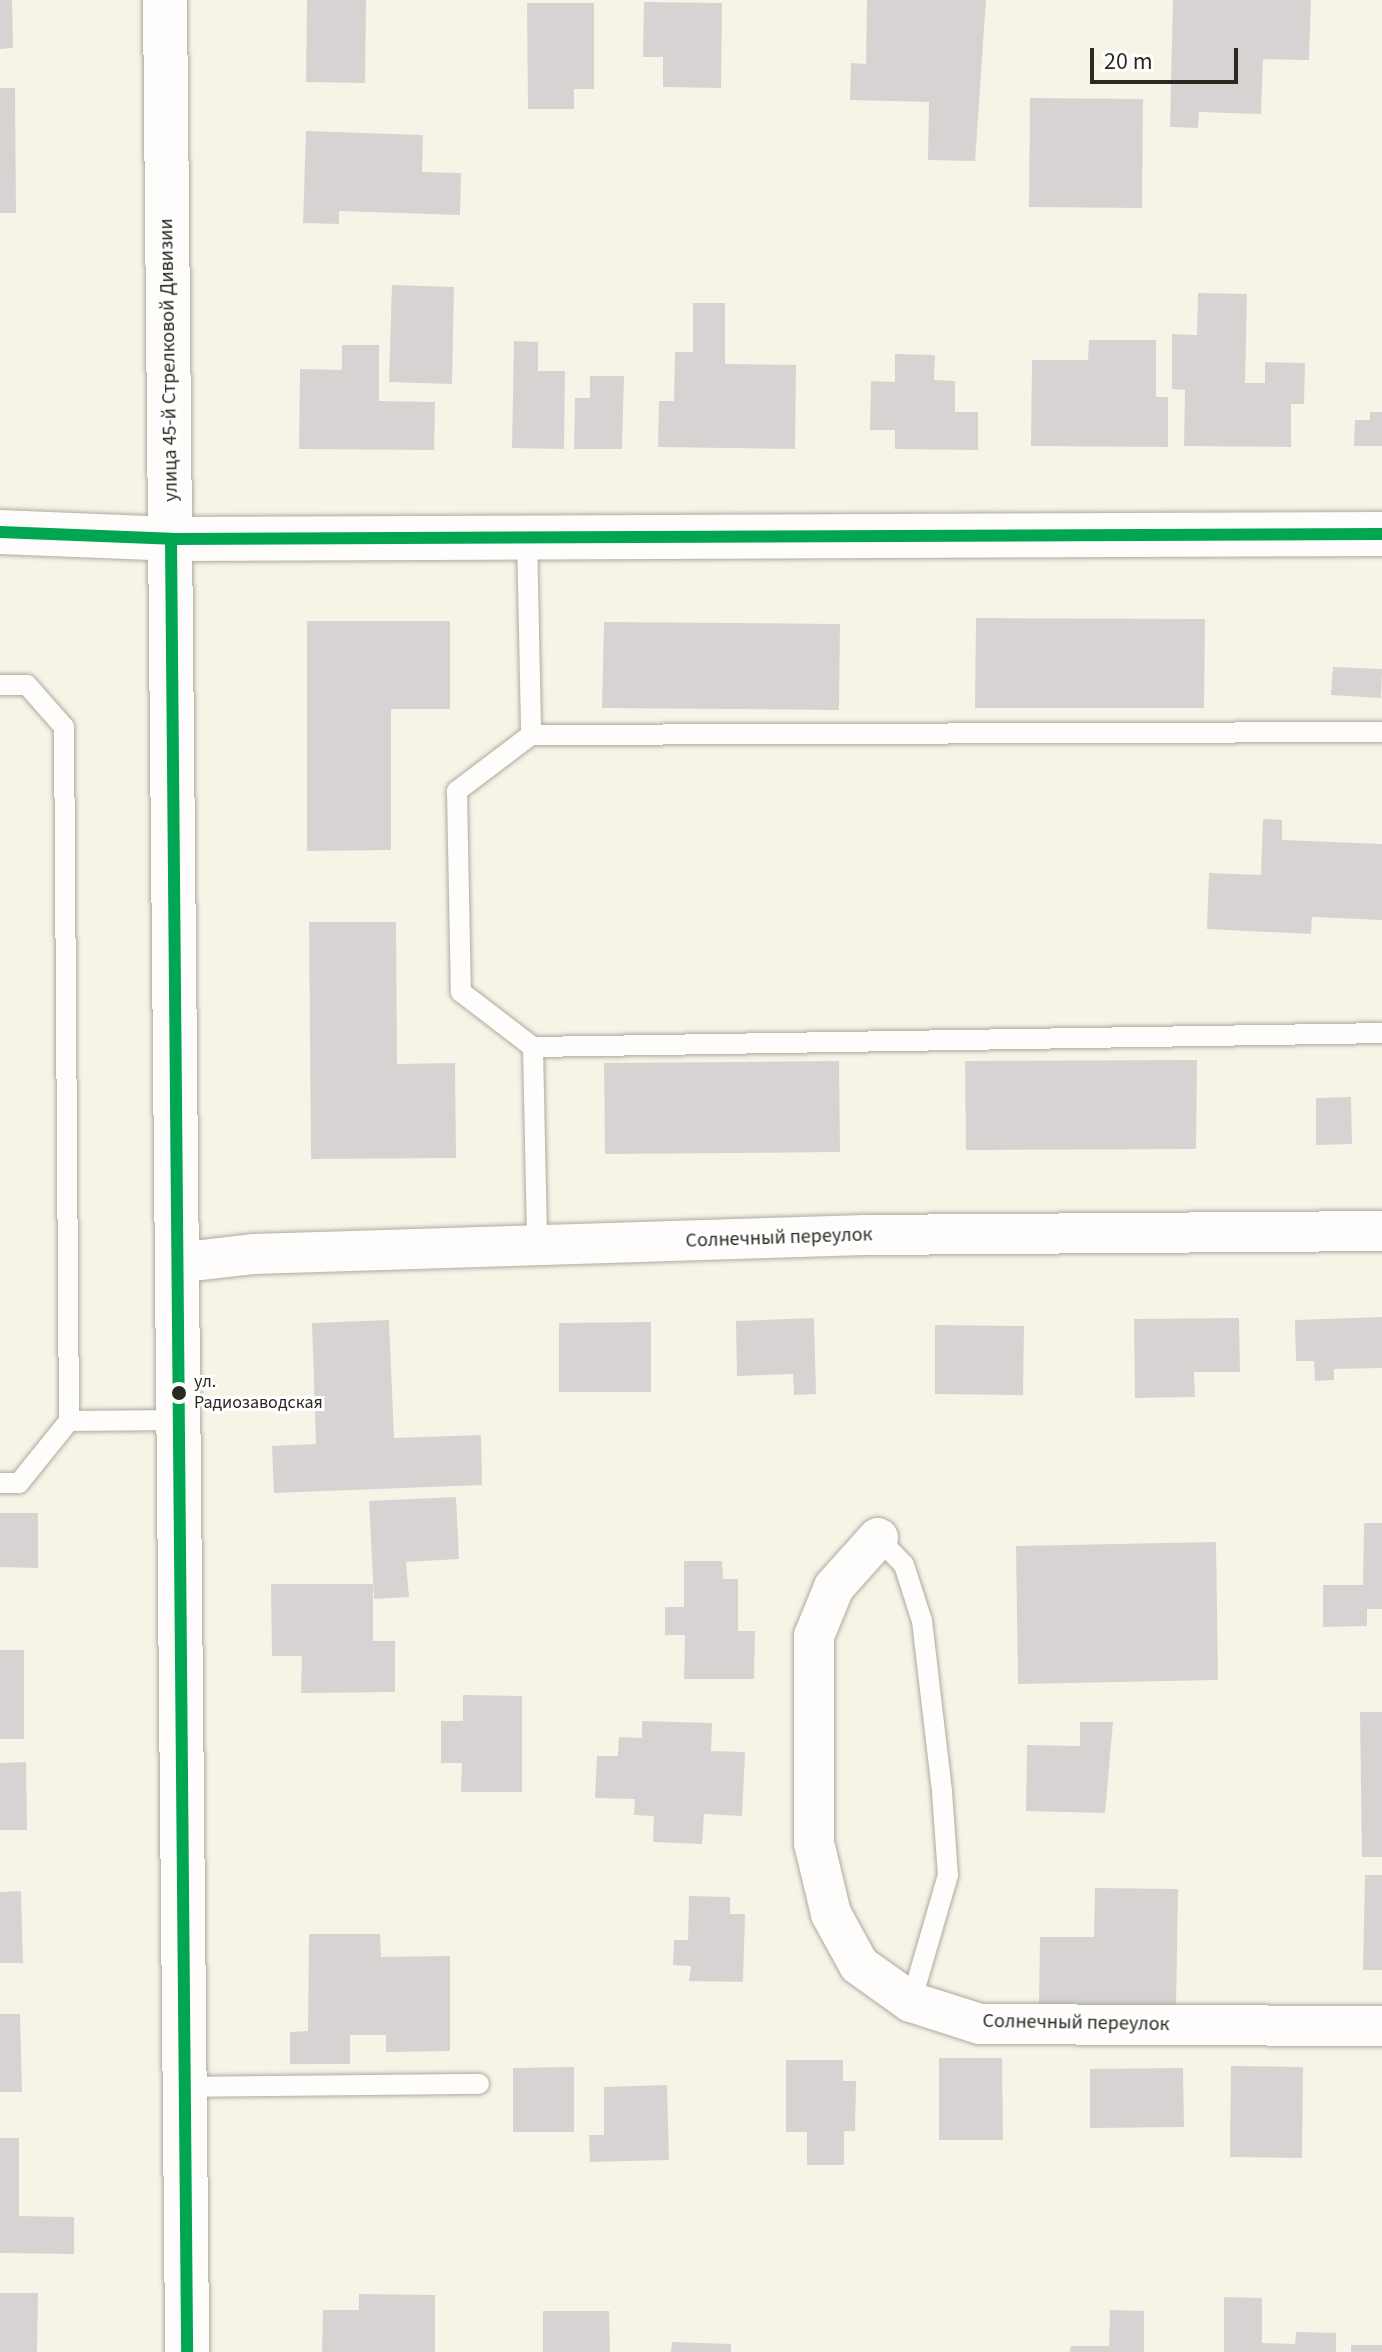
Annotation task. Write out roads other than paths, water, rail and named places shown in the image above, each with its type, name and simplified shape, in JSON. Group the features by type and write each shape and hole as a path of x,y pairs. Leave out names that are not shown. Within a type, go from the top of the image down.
{"main road":[{"name":"улица 45-й Стрелковой Дивизии","path":"165,0 187,2352"},
{"path":"0,532 171,539 1382,534"}],"street":[{"name":"Солнечный переулок","path":"176,1263 537,1246 1382,1231"},
{"name":"Солнечный переулок","path":"878,1538 834,1587 814,1636 814,1843 831,1914 859,1965 911,2002 980,2024 1382,2026"}],"lane":[{"path":"527,536 531,735"},
{"path":"0,685 27,685 64,727 69,1421 19,1483 0,1483"},
{"path":"1382,732 531,735 457,791 461,992 533,1047 1382,1033"},
{"path":"533,1047 537,1246"},
{"path":"69,1421 176,1420"},
{"path":"878,1538 904,1565 922,1621 948,1875 911,2002"},
{"path":"185,2087 479,2084"}],"place":[{"name":"ул. Радиозаводская","path":"179,1393"}]}
